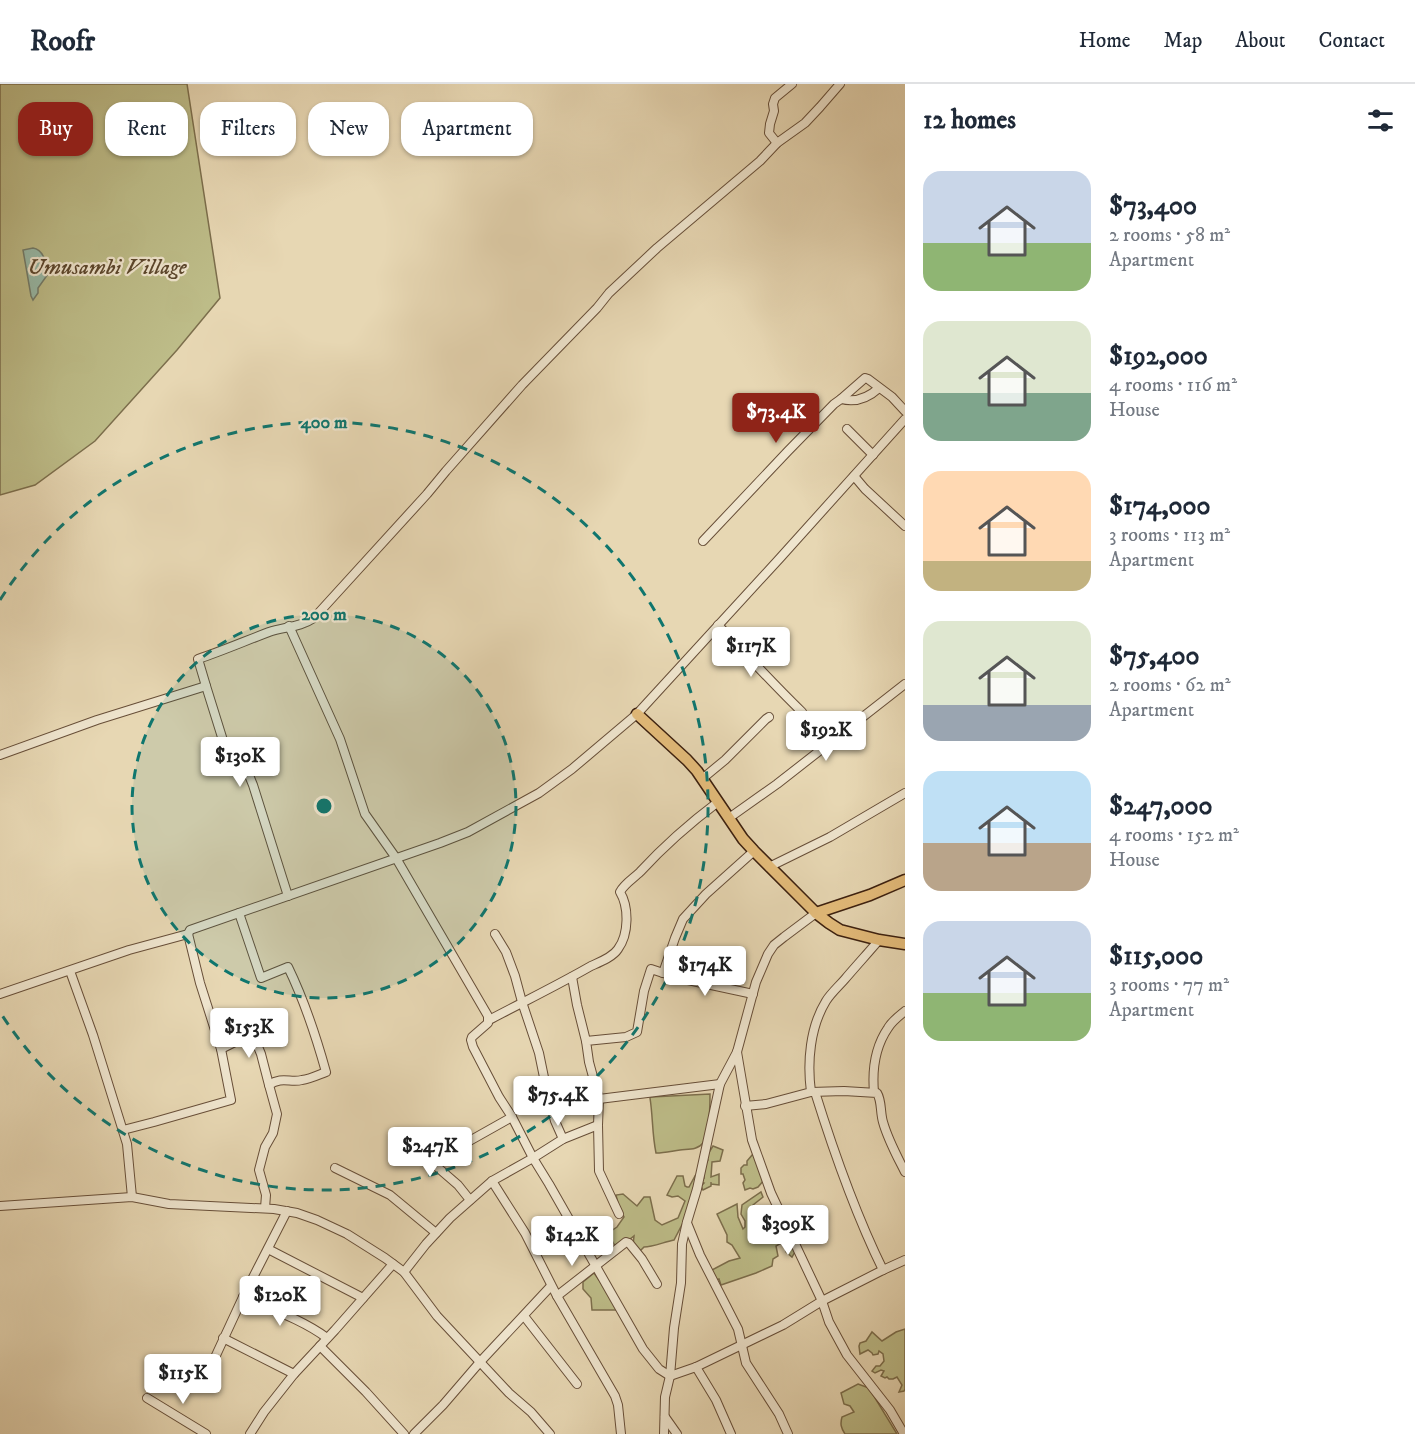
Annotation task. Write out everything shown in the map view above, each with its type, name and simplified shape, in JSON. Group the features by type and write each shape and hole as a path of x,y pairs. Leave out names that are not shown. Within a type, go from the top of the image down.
{"main road":[{"path":"637,714 687,760 754,851 816,913 840,930 905,944"},
{"path":"816,913 870,895 905,880"}],"street":[{"path":"777,143 769,134 774,111 773,104 775,98 792,84"},
{"path":"288,896 244,763 231,766 198,659 289,626 304,625 314,618 522,385 609,293 657,248 760,161 777,143 805,123 838,85"},
{"path":"704,542 788,451 865,378 892,397 905,411"},
{"path":"841,399 869,397 879,388"},
{"path":"0,994 129,950 188,934 190,930 440,843 468,832 539,793 572,769 637,714 905,419"},
{"path":"847,429 873,455"},
{"path":"854,476 905,526"},
{"path":"718,625 776,688 802,712"},
{"path":"289,626 340,738 365,814 396,858 489,1020"},
{"path":"729,818 905,684"},
{"path":"0,755 97,720 206,686"},
{"path":"702,779 770,717"},
{"path":"769,867 830,837 905,793"},
{"path":"670,1376 660,1369 643,1348 595,1266 532,1158 513,1116 499,1097 472,1043 472,1037 489,1020 613,954 621,945 627,918 627,908 620,892 621,888 687,826 718,802"},
{"path":"663,973 683,919 706,894 754,851"},
{"path":"239,913 261,978 288,967 317,1041 326,1072 300,1081 285,1079 269,1085"},
{"path":"664,1434 665,1397 670,1376 681,1283 682,1244 697,1189 720,1084 737,1052 753,994 768,954 774,945 816,913"},
{"path":"123,1130 231,1100 221,1049 200,983 188,934"},
{"path":"495,934 506,952 515,976 539,1053 555,1120 563,1138"},
{"path":"879,940 827,999 814,1029 810,1070 813,1092 841,1173 883,1270"},
{"path":"586,1041 626,1037 637,1032 644,991 651,969 688,980 753,994"},
{"path":"70,971 93,1035 127,1144 132,1197"},
{"path":"572,977 599,1099 599,1170 619,1214"},
{"path":"874,1092 873,1065 880,1046 888,1028 905,1011"},
{"path":"221,1049 241,1039 254,1037 261,1054 277,1114 259,1170 266,1196 265,1208"},
{"path":"737,1052 752,1140 771,1193 822,1301 829,1322 847,1355 890,1410 904,1434"},
{"path":"599,1099 720,1084"},
{"path":"746,1106 766,1104 813,1092 877,1093 887,1136 905,1172"},
{"path":"432,1162 513,1116"},
{"path":"404,1272 436,1233 492,1181 563,1138 598,1125"},
{"path":"406,1140 458,1185 470,1200"},
{"path":"335,1168 390,1195 436,1233"},
{"path":"492,1181 525,1233 551,1286 615,1396 621,1434"},
{"path":"0,1206 132,1197 169,1204 265,1208 287,1211 317,1220 347,1234 404,1272 437,1316 509,1394 531,1412 550,1434"},
{"path":"205,1379 243,1297 287,1211"},
{"path":"687,1222 700,1255 738,1329 746,1363 779,1414 789,1434"},
{"path":"557,1296 626,1242 629,1243 657,1284"},
{"path":"268,1249 363,1298"},
{"path":"670,1376 696,1367 783,1325 822,1301 905,1260"},
{"path":"250,1434 294,1374 393,1264"},
{"path":"414,1434 551,1286"},
{"path":"243,1297 327,1338"},
{"path":"524,1316 577,1384"},
{"path":"223,1338 294,1374"},
{"path":"320,1346 404,1434"},
{"path":"696,1367 716,1400 731,1434"},
{"path":"147,1398 206,1434"},
{"path":"664,1416 677,1434"}],"green space":[{"name":"Umusambi Village","path":"0,84 187,84 220,298 177,350 95,441 35,485 0,495"},
{"path":"710,1094 708,1127 703,1143 693,1149 656,1153 650,1098"},
{"path":"713,1146 723,1150 720,1161 712,1162 711,1177 719,1174 719,1185 711,1184 703,1190 701,1186 704,1183 700,1178 704,1178 704,1168 708,1160 706,1157"},
{"path":"753,1154 764,1180 758,1187 745,1190 741,1168 747,1165 747,1161"},
{"path":"677,1176 683,1176 687,1187 695,1176 697,1178 686,1217 674,1240 644,1247 639,1252 633,1246 634,1236 625,1243 615,1246 608,1233 617,1227 624,1217 616,1195 623,1194 637,1206 644,1197 650,1197 655,1220 662,1225 678,1218 685,1201 678,1196 667,1195"},
{"path":"761,1192 763,1197 753,1205 765,1218 780,1211 796,1250 792,1257 786,1252 786,1244 781,1243 776,1246 778,1256 773,1259 772,1266 721,1285 719,1279 716,1280 710,1271 740,1258 732,1245 727,1242 727,1235 717,1214 737,1204 738,1217 743,1229 745,1221 741,1214 742,1205"},
{"path":"594,1273 617,1310 592,1310 591,1298 583,1289 583,1282"},
{"path":"905,1329 905,1389 899,1392 902,1385 897,1377 889,1379 881,1376 884,1371 875,1373 872,1371 884,1361 883,1354 879,1351 878,1354 873,1355 868,1350 860,1354 859,1346 872,1332 882,1341"},
{"path":"858,1384 869,1388 897,1434 845,1434 841,1426 842,1417 854,1412 850,1406 844,1404 841,1393"}],"shaded area":[{"path":"33,248 42,254 48,274 33,300 23,250"}]}
